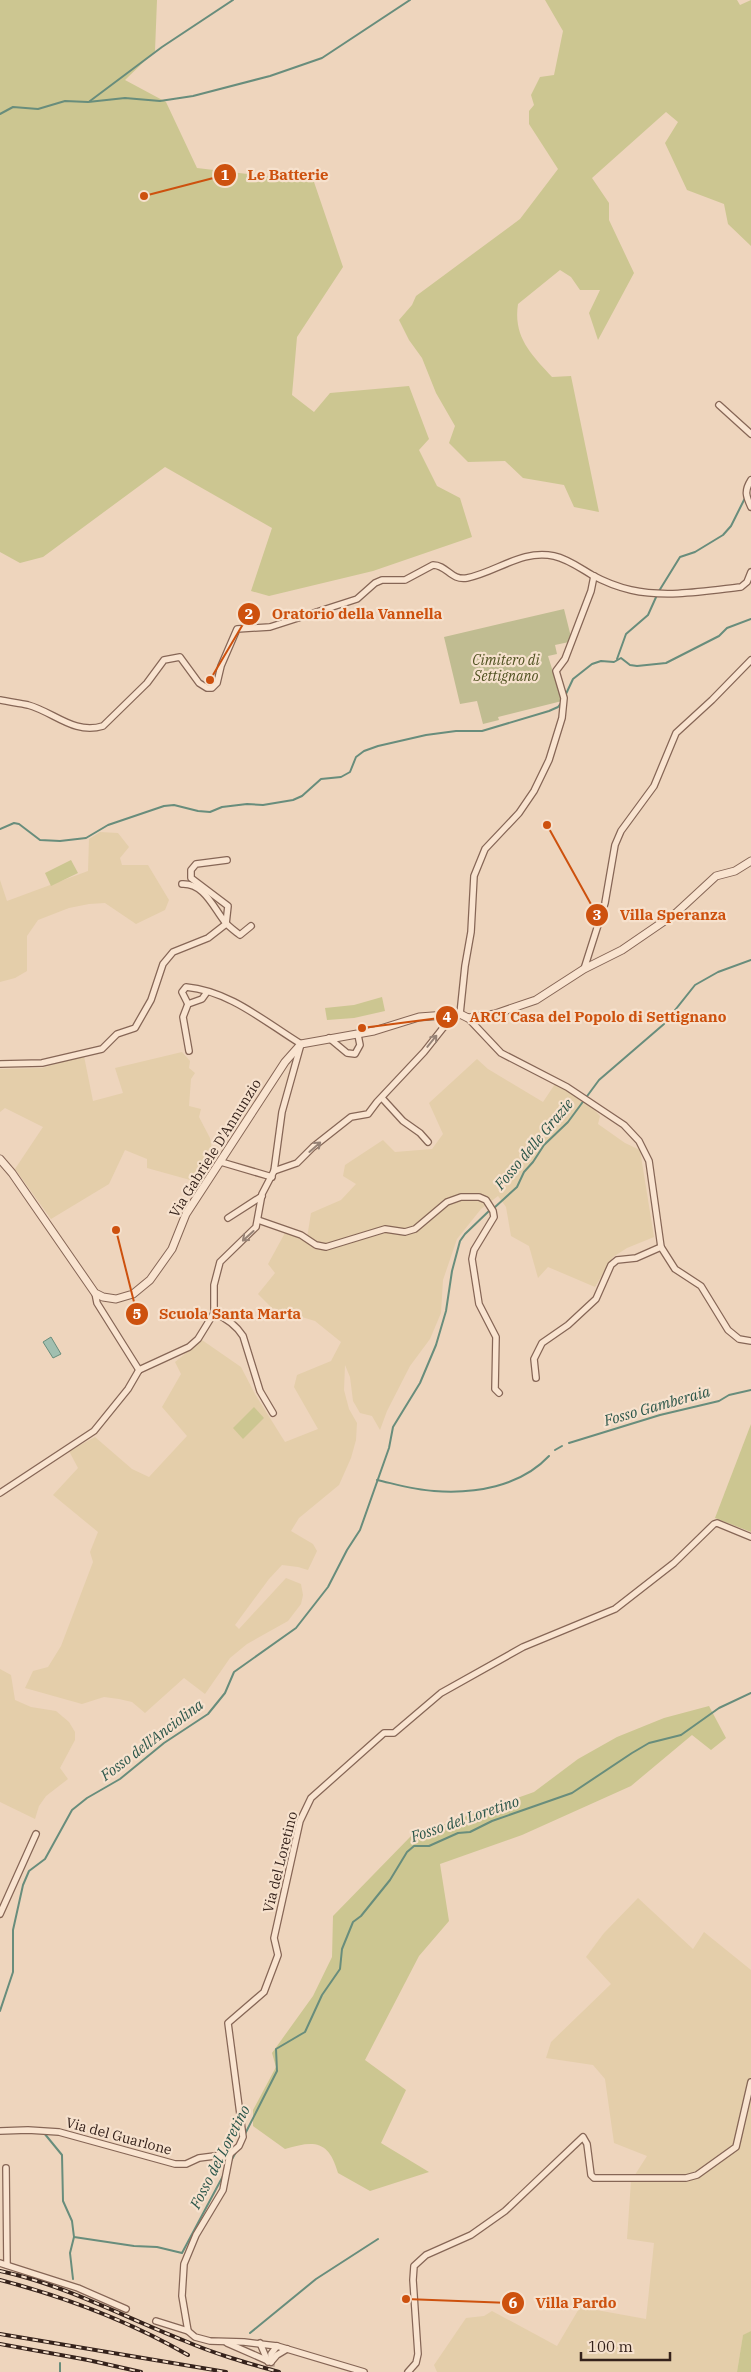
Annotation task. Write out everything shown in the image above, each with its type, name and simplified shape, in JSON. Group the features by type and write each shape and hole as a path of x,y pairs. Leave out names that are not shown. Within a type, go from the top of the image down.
{"street":[{"path":"719,405 751,434"},
{"path":"751,480 746,487 746,494 751,507"},
{"path":"0,700 29,705 63,722 94,729 109,721 147,683 160,664 168,658 180,657 199,683 212,688 217,683 221,666 237,629 270,627 357,599 375,583 382,580 405,580 433,565 442,568 451,576 466,578 514,559 553,556 566,560 594,576 631,590 664,593 741,587 747,582 751,572"},
{"path":"221,1162 273,1174 297,1163 351,1117 368,1114 443,1028 460,1014 465,966 472,932 474,876 485,849 519,812 534,791 549,760 562,718 564,698 556,671 565,659 591,591 594,576"},
{"path":"584,969 605,903 615,845 621,832 654,786 676,733 751,660"},
{"path":"0,1064 42,1063 102,1049 117,1034 135,1028 151,1000 163,964 173,952 208,938 226,924 228,906 191,878 191,870 196,864 227,860"},
{"path":"468,1018 495,1014 536,1000 584,969 622,950 676,913 716,876 736,870 751,861"},
{"path":"182,884 191,883 202,890 226,924 240,935 251,926"},
{"path":"189,1051 183,1017 188,1004 182,992 186,987 234,1002 302,1044 360,1034 419,1017 460,1014 468,1018 501,1053 567,1087 633,1132 649,1161 661,1247 674,1270 701,1286 728,1330 739,1339 751,1341"},
{"path":"188,1004 202,999 207,992"},
{"path":"329,1038 347,1053 355,1054 360,1046 360,1034"},
{"path":"0,1493 94,1431 128,1389 139,1370 189,1347 198,1339 214,1313 214,1285 218,1266 253,1231 258,1220 262,1196 273,1174 282,1112 302,1044"},
{"name":"Via Gabriele D'Annunzio","path":"95,1293 103,1297 116,1299 133,1294 150,1280 172,1249 186,1214 285,1062 302,1044"},
{"path":"382,1098 403,1121 420,1133 428,1142"},
{"path":"0,1159 12,1173 95,1293 97,1303 139,1370"},
{"path":"228,1218 262,1196"},
{"path":"258,1220 301,1235 316,1245 326,1247 384,1228 405,1232 415,1229 447,1202 461,1197 479,1197 486,1200 492,1208 494,1217 474,1250 472,1259 480,1304 496,1337 495,1389 499,1393"},
{"path":"536,1378 534,1359 542,1343 568,1325 596,1299 612,1265 617,1260 636,1258 661,1247"},
{"path":"214,1313 225,1318 243,1336 260,1391 273,1413"},
{"name":"Via del Loretino","path":"188,2331 182,2296 184,2264 196,2235 223,2190 230,2154 239,2146 243,2137 244,2129 228,2023 264,1992 278,1955 274,1938 300,1821 311,1798 384,1733 394,1733 441,1693 523,1647 615,1609 674,1564 714,1524 717,1523 751,1537"},
{"path":"0,1914 36,1834"},
{"path":"408,2372 412,2370 418,2354 413,2280 414,2266 426,2255 471,2236 505,2211 583,2137 587,2144 591,2175 594,2178 686,2178 697,2175 736,2148 751,2082"},
{"name":"Via del Guarlone","path":"0,2131 59,2132 175,2164 186,2164 200,2158 230,2154"},
{"path":"6,2168 7,2265"},
{"path":"0,2263 78,2288 126,2309"},
{"path":"156,2321 188,2331 195,2337 276,2346 364,2372"},
{"path":"223,2341 269,2362"},
{"path":"260,2343 269,2362"},
{"path":"269,2362 276,2346"},
{"path":"269,2362 276,2355 287,2349"}],"shaded area":[{"path":"0,0 157,0 155,51 125,80 166,102 197,168 314,182 343,267 297,337 292,395 314,412 330,393 409,386 429,439 419,450 437,486 460,498 472,537 373,571 269,596 251,591 272,528 165,467 43,557 20,563 0,552"},
{"path":"545,0 737,0 740,5 751,0 751,246 728,224 724,204 687,190 665,143 678,122 666,112 592,178 609,203 609,220 634,273 598,340 589,313 600,290 580,290 571,277 560,270 518,304 517,316 521,336 537,361 552,377 571,376 599,512 574,507 564,485 523,478 505,461 468,462 449,443 455,426 436,393 422,358 409,340 399,320 412,305 416,296 520,219 558,169 529,124 529,111 534,105 531,95 540,77 554,75 563,31"},
{"path":"100,832 118,833 129,847 120,858 122,865 148,865 169,900 165,910 136,924 105,903 89,904 69,908 38,920 27,936 27,971 15,978 0,982 0,880 7,901 88,871 89,839"},
{"path":"71,860 78,873 51,886 45,873"},
{"path":"382,997 385,1011 354,1018 327,1020 325,1008 354,1005"},
{"path":"182,1052 190,1061 189,1068 195,1073 191,1079 189,1106 201,1109 199,1117 210,1138 214,1161 201,1183 147,1168 147,1159 125,1150 109,1184 51,1219 15,1169 43,1127 5,1108 0,1112 0,1069 42,1068 84,1056 93,1101 123,1093 115,1068"},
{"path":"477,1059 488,1069 543,1102 555,1084 583,1098 600,1116 598,1124 625,1143 640,1150 654,1237 627,1248 613,1257 595,1287 548,1267 538,1278 529,1246 511,1236 506,1207 498,1196 481,1209 457,1239 443,1280 441,1313 430,1339 410,1366 387,1411 380,1430 372,1416 360,1413 353,1401 350,1377 345,1365 344,1390 349,1409 357,1423 356,1440 351,1458 339,1485 299,1518 291,1531 313,1544 317,1551 308,1570 282,1565 269,1579 235,1625 239,1629 286,1578 301,1584 303,1595 301,1604 288,1621 247,1644 230,1658 205,1694 184,1678 145,1713 132,1702 119,1699 104,1697 82,1704 25,1688 33,1671 48,1667 61,1646 93,1562 90,1552 98,1532 53,1495 78,1468 69,1451 95,1437 132,1469 149,1477 187,1436 162,1407 181,1374 175,1362 202,1340 241,1367 255,1394 285,1442 318,1429 294,1387 297,1375 331,1361 341,1342 315,1321 272,1308 258,1294 275,1273 268,1264 286,1231 307,1238 311,1213 341,1200 356,1184 343,1176 345,1165 383,1140 395,1152 432,1149 443,1134 429,1103"},
{"path":"51,1337 61,1354 53,1358 43,1342"},
{"path":"254,1407 264,1418 243,1439 233,1428"},
{"path":"751,1424 751,1532 715,1518"},
{"path":"0,1669 11,1675 15,1700 31,1707 56,1711 69,1722 75,1732 75,1740 60,1768 68,1779 46,1796 39,1806 35,1819 0,1802"},
{"path":"709,1706 726,1738 711,1750 692,1735 631,1786 522,1835 440,1864 449,1921 419,1956 365,2060 406,2090 381,2143 429,2172 370,2191 338,2173 330,2154 319,2145 304,2144 285,2149 253,2126 253,2110 276,2067 272,2053 313,1996 332,1957 333,1916 411,1836 534,1792 578,1759 617,1737 664,1718"},
{"path":"638,1898 693,1949 704,1932 751,1970 751,2331 743,2336 737,2372 437,2372 434,2365 466,2318 484,2316 492,2311 557,2346 580,2307 646,2319 654,2243 627,2239 631,2181 647,2156 614,2143 605,2079 593,2065 546,2058 551,2042 611,1984 586,1957 604,1933"},
{"path":"751,2331 751,2372 737,2372 743,2335"}],"green space":[{"name":"Cimitero di Settignano","path":"564,609 571,637 569,642 555,645 557,654 548,656 562,701 498,717 499,720 483,724 477,701 460,704 444,637"}],"waterway":[{"path":"90,101 162,47 233,0"},
{"path":"0,114 13,107 38,109 65,101 88,102 125,98 160,101 193,96 270,76 322,58 410,0"},
{"path":"659,591 680,557 695,552 723,535 731,526 745,498"},
{"path":"617,659 626,634 648,615 657,595"},
{"path":"565,696 573,679 592,664 601,661 614,662 621,658 630,665 637,666 666,663 719,636 727,628 751,619"},
{"path":"0,829 14,823 19,824 40,840 60,841 86,838 108,825 164,806 174,805 210,812 222,807 247,804 263,805 293,800 302,796 321,779 341,777 350,772 356,757 364,751 426,735 456,731 482,731 549,711 558,707 561,703"},
{"name":"Fosso delle Grazie","path":"494,1208 517,1187 524,1172 544,1145 568,1122 599,1080 664,1024 695,985 718,972 751,960"},
{"name":"Fosso dell'Anciolina","path":"0,2011 13,1972 13,1930 23,1885 29,1871 45,1859 72,1810 87,1798 120,1779 164,1743 208,1714 225,1693 234,1672 296,1628 328,1587 347,1550 360,1530 389,1448 393,1427 420,1383 436,1345 446,1311 452,1271 460,1241 490,1210"},
{"name":"Fosso Gamberaia","path":"569,1443 660,1415 719,1401 729,1395 751,1390"},
{"name":"Fosso Gamberaia","path":"555,1450 562,1446"},
{"name":"Fosso Gamberaia","path":"377,1480 405,1487 449,1492 480,1489 496,1486 524,1475 549,1456"},
{"name":"Fosso del Loretino","path":"245,2134 277,2071 276,2049 305,2032 322,1995 340,1969 342,1949 353,1922 361,1916 390,1880 407,1852 414,1846 429,1846 458,1833 470,1832 492,1821 572,1793 649,1743 681,1735 719,1708 751,1693"},
{"name":"Fosso dell'Anciolina","path":"44,2133 62,2155 63,2201 72,2221 74,2237 70,2253 73,2279"},
{"name":"Fosso del Loretino","path":"231,2161 236,2152"},
{"name":"Fosso del Loretino","path":"74,2237 134,2246 157,2247 182,2253 223,2176"},
{"path":"250,2333 316,2279 378,2239"},
{"name":"Fosso dell'Anciolina","path":"60,2363 60,2372"}],"tunnel":[{"path":"271,2362 274,2372"}],"railway":[{"path":"0,2271 48,2284 208,2350 279,2372"},
{"path":"0,2280 49,2294 96,2311 143,2331 188,2355"},
{"path":"0,2334 226,2372"},
{"path":"0,2344 141,2372"}],"place":[{"name":"Le Batterie","path":"144,196"},
{"name":"Oratorio della Vannella","path":"210,680"},
{"name":"Villa Speranza","path":"547,825"},
{"name":"ARCI Casa del Popolo di Settignano","path":"362,1028"},
{"name":"Scuola Santa Marta","path":"116,1230"},
{"name":"Villa Pardo","path":"406,2299"}]}
